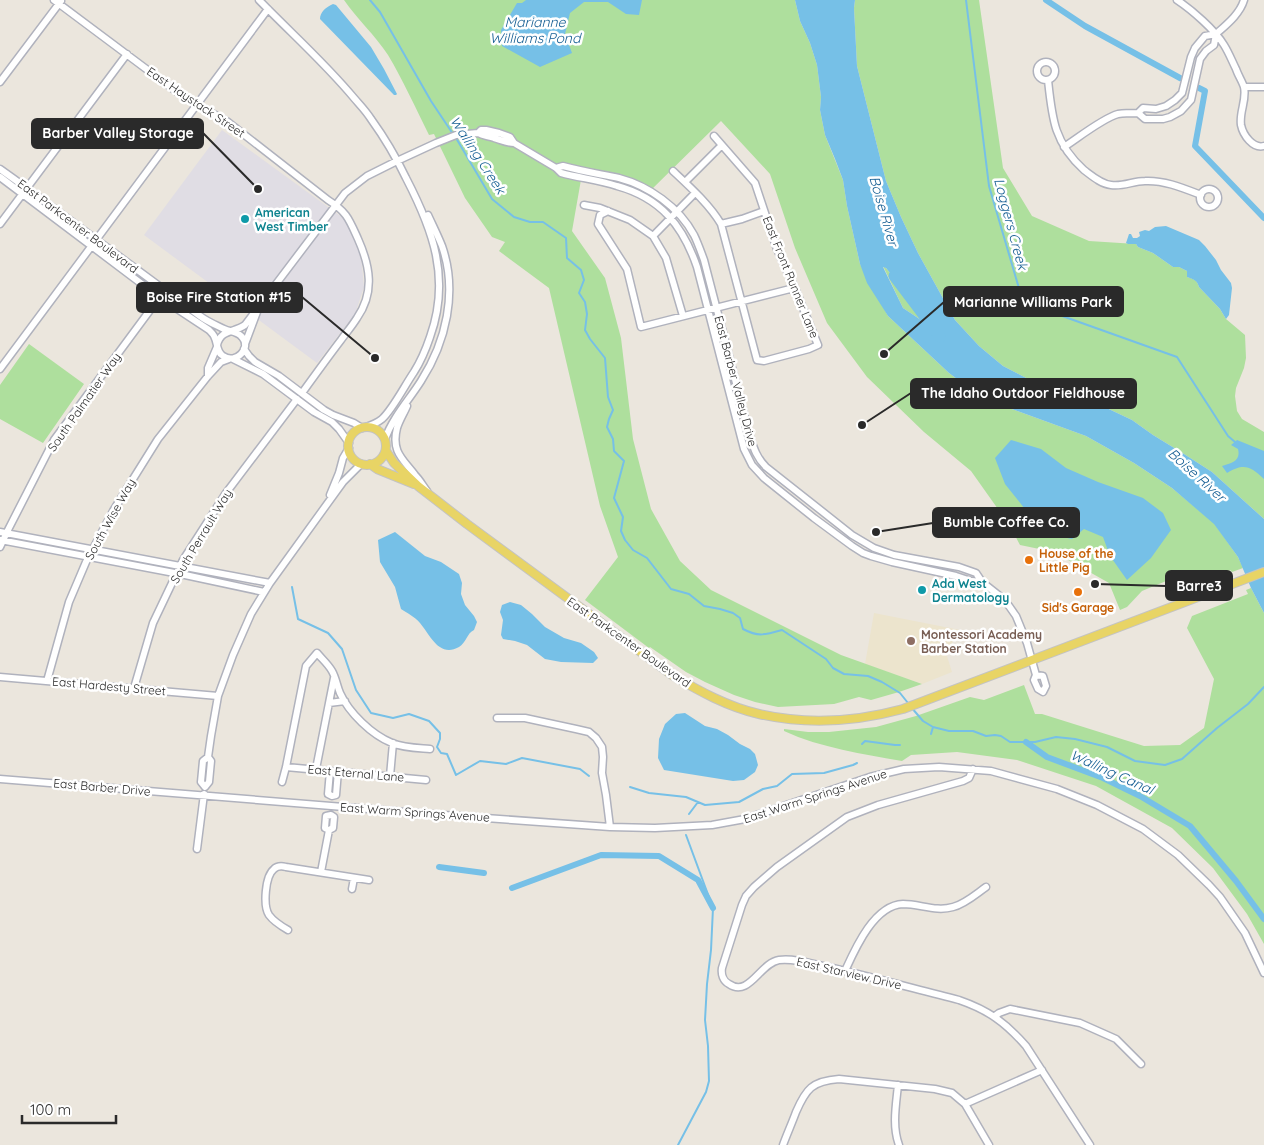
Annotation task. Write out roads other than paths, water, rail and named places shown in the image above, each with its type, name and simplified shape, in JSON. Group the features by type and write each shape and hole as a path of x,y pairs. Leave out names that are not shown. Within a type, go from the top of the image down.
{"main road":[{"path":"364,427 377,430 385,439 386,451 380,460 370,464 361,464 353,458 349,446 353,434 364,427"},
{"name":"East Parkcenter Boulevard","path":"386,451 394,463 418,486 474,530 672,675 709,696 758,714 805,720 835,721 864,718 890,712 930,700 1264,572"},
{"name":"East Parkcenter Boulevard","path":"370,464 377,469 418,486"}],"street":[{"path":"259,0 338,78 371,118 426,213 443,248 449,290 446,323 439,346 430,365 393,421 385,439"},
{"path":"1177,0 1216,34 1229,52 1244,88 1241,125 1252,144 1260,147 1264,146"},
{"path":"1064,147 1107,118 1117,114 1138,113 1145,119 1163,119 1181,111 1191,100 1200,59 1214,45 1216,34 1237,12 1244,0"},
{"path":"0,82 58,1"},
{"name":"East Haystack Street","path":"58,1 173,89 228,122 336,205"},
{"path":"0,369 268,9"},
{"path":"1138,113 1143,108 1156,109 1166,106 1182,93 1191,56 1195,48 1205,36 1216,34"},
{"path":"0,224 127,54"},
{"path":"1048,80 1052,116 1057,132 1064,147 1074,161 1090,175 1103,183 1117,186 1145,181 1167,183 1200,195"},
{"path":"1244,88 1264,87"},
{"name":"East Barber Valley Drive","path":"397,161 436,142 456,135 478,133 482,136 507,143 514,143 556,168 561,173 633,191 660,207 671,218 691,248 744,449 758,472 814,518 852,546 871,556 971,581 982,582"},
{"name":"East Front Runner Lane","path":"714,136 755,183 777,249 818,345 764,361 757,360 741,301"},
{"path":"685,182 722,145"},
{"path":"328,503 349,446 339,429 332,422 314,412 263,374 222,356 217,346 218,341 221,335 245,325 345,194 367,176 397,161"},
{"name":"East Barber Valley Drive","path":"556,168 563,166 632,182 654,193 686,222 695,236 704,260 750,437 759,460 852,535 874,548 894,555 959,567 976,573 982,582 1001,597 1016,616 1027,643 1036,675"},
{"name":"East Parkcenter Boulevard","path":"0,169 91,246 160,297 209,330 217,346"},
{"path":"673,171 718,218 741,301"},
{"name":"East Parkcenter Boulevard","path":"0,178 25,192 96,239 205,320 230,332"},
{"path":"653,236 695,192"},
{"path":"230,332 240,335 255,362 279,376 324,410 364,427 380,421 388,412 417,367 436,323 440,285 437,260 424,216 416,197"},
{"path":"302,393 358,318 368,291 369,280 366,259 350,221 343,210 336,205"},
{"path":"584,205 608,211 630,220 653,236 666,258 683,316"},
{"path":"608,211 600,215 598,224 627,269 641,327 794,288"},
{"path":"721,224 764,211"},
{"name":"South Palmatier Way","path":"2,539 54,440 164,290"},
{"path":"232,359 241,355 258,309"},
{"name":"South Wise Way","path":"208,376 208,368 217,346"},
{"name":"South Wise Way","path":"47,681 69,602 92,550 113,511 151,449 208,376 221,362 232,359"},
{"path":"412,393 398,427 397,448 401,459 416,475 429,494"},
{"name":"South Perrault Way","path":"134,688 153,623 180,566 226,493 297,399"},
{"path":"197,849 205,787 202,782 203,761 208,757 218,696 233,655 251,614 270,583 347,477 361,464"},
{"path":"2,539 92,550 270,583"},
{"path":"2,539 264,592"},
{"path":"282,782 306,666 317,653 332,672 344,701 363,723 378,736 409,748 430,749"},
{"path":"316,769 334,676"},
{"name":"East Hardesty Street","path":"0,677 218,696"},
{"path":"329,703 344,701"},
{"path":"497,718 525,718 588,732 596,738 602,747 602,773 610,827"},
{"path":"390,776 393,743"},
{"name":"East Eternal Lane","path":"286,767 426,780"},
{"name":"East Warm Springs Avenue","path":"204,796 610,827 655,828 712,825 745,819 855,781 887,772 925,767 991,771 1057,789 1097,805 1143,829 1178,855 1220,897 1245,933 1264,973"},
{"name":"East Starview Drive","path":"973,769 969,778 963,781 878,805 847,817 777,867 746,896 739,912 722,968 722,976 728,984 738,988 749,984 764,967 778,960 790,960 845,971 974,1005 995,1016 1026,1046 1090,1145"},
{"path":"321,872 329,830 326,828 326,816 330,815 332,806 332,796 328,794 330,771"},
{"path":"332,796 336,794 338,771"},
{"name":"East Barber Drive","path":"0,779 204,796"},
{"path":"288,930 278,924 268,914 265,902 269,876 274,869 286,866 369,880"},
{"path":"352,890 354,878"},
{"path":"845,971 856,946 865,932 879,917 894,906 902,904 942,909 954,907 986,887"},
{"path":"995,1016 1010,1009 1080,1023 1116,1039 1141,1064"},
{"path":"965,1104 1042,1070"},
{"path":"783,1145 804,1094 826,1080 839,1079 944,1090 952,1093 965,1104 989,1145"},
{"path":"898,1085 895,1124 899,1145"}],"water":[{"name":"Marianne Williams Pond","path":"526,0 642,0 639,15 626,14 608,2 584,2 570,13 565,34 572,53 540,67 502,46 501,30 517,3 522,3"},
{"path":"795,0 855,0 857,66 886,181 918,253 955,320 979,346 1003,366 1036,383 1096,403 1132,420 1212,472 1264,519 1264,613 1238,557 1214,524 1172,488 1134,463 1086,436 982,398 949,373 888,316 867,283 860,264 843,180 825,135 820,110 821,97 817,65 800,21","holes":["883,267 911,294 925,311 933,325 930,326 903,308"]},
{"path":"333,4 336,5 371,47 396,95 320,19 324,10"},
{"path":"1166,226 1199,240 1216,260 1231,283 1229,315 1226,319 1196,281 1187,277 1187,271 1179,267 1173,267 1136,244 1126,243 1129,234 1133,238 1137,238 1140,236 1139,232"},
{"path":"1011,440 1041,449 1066,468 1143,498 1163,513 1171,530 1151,558 1127,580 1110,556 1103,537 1084,529 1072,539 1058,536 1025,509 1005,484 995,458"},
{"path":"1237,440 1264,451 1264,479 1247,467 1238,468 1227,473 1222,466 1237,459 1238,449 1231,445"},
{"path":"395,532 425,556 441,562 459,574 462,583 461,594 465,605 477,622 474,630 459,647 446,650 436,644 418,621 401,609 395,587 380,562 378,540"},
{"path":"510,602 521,605 545,627 564,638 581,643 594,652 598,658 593,663 561,662 545,659 527,645 503,639 501,635 503,620 500,612 502,605"},
{"path":"685,713 705,726 717,729 750,749 755,754 758,765 755,772 744,780 733,781 664,770 658,758 659,739 665,724 676,714"}],"waterway":[{"name":"Walling Creek","path":"370,0 380,12 431,101 453,134"},
{"name":"Loggers Creek","path":"966,0 989,186 1023,302 1177,357 1228,436 1235,442"},
{"path":"1046,0 1085,26 1180,78"},
{"path":"1199,88 1205,91 1195,146 1264,218"},
{"name":"Walling Creek","path":"456,138 492,199 514,217 530,222 543,222 566,238 567,258 581,270 584,280 579,293 585,302 587,314 585,330 605,358 608,397 613,410 607,427 613,439 614,451 624,461 614,498 623,517 621,531 625,540 633,550 647,558 671,589 689,594 704,606 733,613 740,618 743,629 748,632 762,634 782,630 826,659 833,668 844,674 868,676 882,682 900,693 908,703"},
{"name":"Boise River","path":"894,276 940,337"},
{"path":"292,587 298,619 328,633 342,649 356,690 371,713 393,718 409,714 429,721 440,733 437,747 441,753 447,754 456,775 480,761 506,764 522,758 580,769 589,776"},
{"name":"Walling Creek","path":"911,707 923,721 933,727 949,731 973,731 986,736 1001,736 1010,742 1035,742 1056,737 1075,739 1107,747 1135,761 1165,765 1182,759 1248,704 1264,687"},
{"name":"Walling Creek","path":"931,734 933,727"},
{"path":"862,744 865,741 900,745"},
{"name":"Walling Canal","path":"1026,742 1047,757 1103,778 1140,796 1190,826 1236,881 1264,919"},
{"path":"630,787 649,793 686,797 705,805 739,802 763,789 777,786 792,774 824,773 857,763"},
{"path":"689,814 698,802"},
{"path":"678,1145 706,1092 709,1081 705,1020 713,908 686,835"},
{"path":"512,888 601,855 659,856 698,880 713,908"},
{"path":"439,867 484,873"}],"place":[{"name":"Barber Valley Storage","path":"258,189"},
{"name":"American West Timber","path":"245,219"},
{"name":"Marianne Williams Park","path":"884,354"},
{"name":"Boise Fire Station #15","path":"375,358"},
{"name":"The Idaho Outdoor Fieldhouse","path":"862,425"},
{"name":"Bumble Coffee Co.","path":"876,532"},
{"name":"House of the Little Pig","path":"1029,560"},
{"name":"Barre3","path":"1095,584"},
{"name":"Ada West Dermatology","path":"922,590"},
{"name":"Sid's Garage","path":"1078,592"},
{"name":"Montessori Academy Barber Station","path":"911,641"}]}
